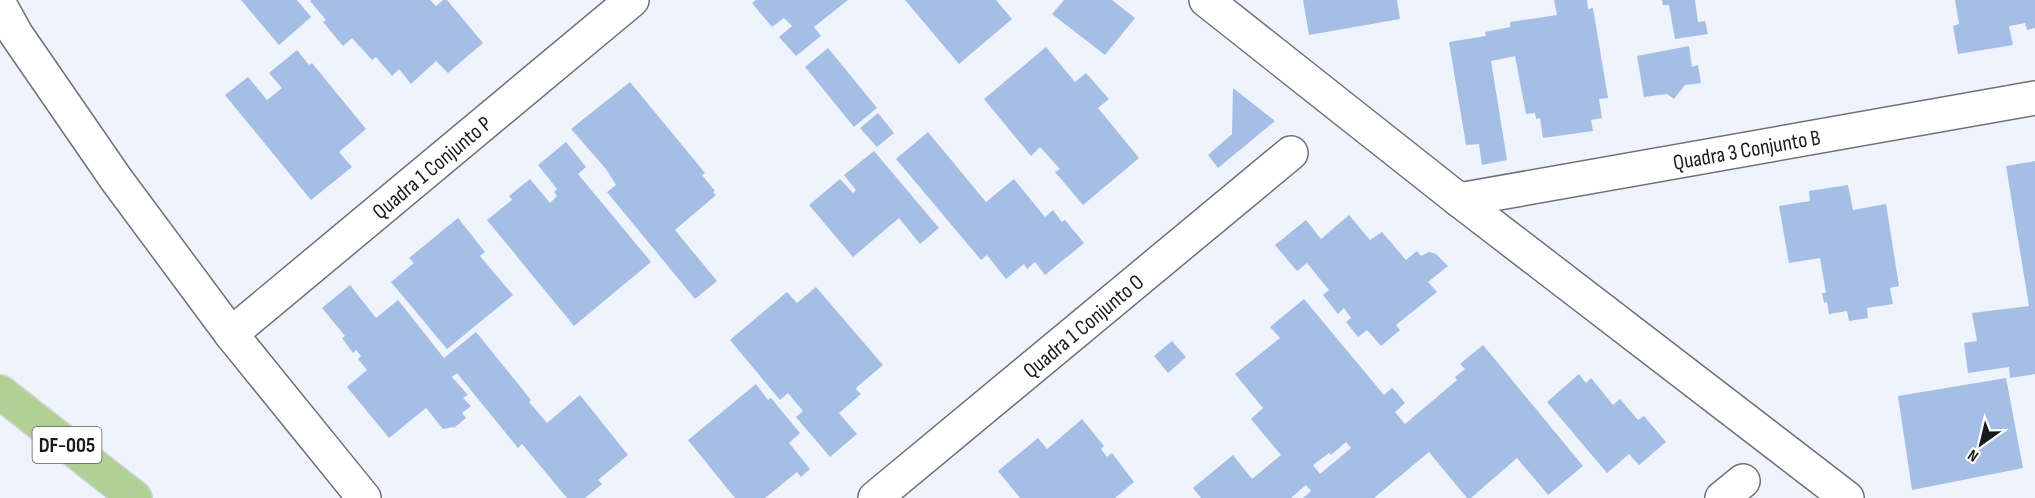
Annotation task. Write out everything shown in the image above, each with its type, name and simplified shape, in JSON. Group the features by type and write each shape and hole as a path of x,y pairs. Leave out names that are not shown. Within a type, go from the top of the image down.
{"main road":[{"name":"DF-005","path":"0,392 135,498"}],"street":[{"name":"Quadra 1 Conjunto P","path":"231,334 632,0"},
{"path":"1206,0 1459,200 1847,498"},
{"path":"0,5 16,34 116,179 231,334 364,498"},
{"name":"Quadra 3 Conjunto B","path":"1459,200 2035,98"},
{"name":"Quadra 1 Conjunto O","path":"875,498 1291,153"}],"building":[{"path":"241,0 297,0 311,17 279,45"},
{"path":"430,0 436,6 443,0 447,0 483,43 448,73 436,61 411,84 399,69 392,76 376,57 372,60 352,38 343,46 323,22 326,20 310,1"},
{"path":"756,0 848,0 814,27 821,36 796,56 779,37 792,26 784,18 772,27 752,3"},
{"path":"905,0 996,0 1012,19 959,64"},
{"path":"1064,0 1112,0 1135,18 1105,55 1052,14"},
{"path":"1303,0 1397,0 1400,19 1309,35"},
{"path":"1554,0 1587,0 1588,9 1593,8 1608,98 1599,99 1602,118 1591,120 1593,131 1543,138 1540,118 1536,119 1535,113 1526,114 1515,56 1491,61 1507,160 1482,165 1479,144 1466,145 1449,42 1486,36 1485,32 1510,27 1510,22 1557,15"},
{"path":"1662,0 1695,0 1698,22 1705,21 1708,34 1675,39 1669,5 1663,5"},
{"path":"1955,0 2035,0 2035,28 2027,30 2025,23 2009,26 2013,45 1958,54 1953,26 1959,24"},
{"path":"1689,46 1692,67 1698,65 1701,83 1685,85 1674,99 1667,94 1644,97 1637,56"},
{"path":"1046,47 1075,82 1086,73 1109,99 1098,108 1139,158 1083,205 1055,172 1060,169 1040,147 1031,156 984,99"},
{"path":"828,48 877,108 854,127 805,67"},
{"path":"297,50 309,65 312,63 366,129 339,152 352,167 311,200 225,95 248,77 267,100 282,88 269,73"},
{"path":"630,82 705,173 702,175 715,191 713,192 716,195 675,230 717,281 695,299 607,192 616,185 606,169 571,129"},
{"path":"1233,88 1275,121 1218,168 1208,155 1232,134"},
{"path":"878,113 894,133 877,147 860,128"},
{"path":"928,132 986,202 1014,179 1045,217 1053,210 1062,222 1065,220 1084,243 1045,275 1035,262 1027,269 1024,264 1006,279 987,255 981,260 896,159"},
{"path":"566,142 586,167 578,174 651,262 574,326 487,220 512,200 509,196 530,179 550,203 557,196 554,192 557,189 538,165"},
{"path":"874,151 939,228 920,244 899,218 853,257 809,205 840,179 853,193 856,190 844,175"},
{"path":"2035,161 2035,374 2010,378 2009,367 1968,373 1964,343 1977,341 1972,313 2029,306 2006,166"},
{"path":"1848,185 1853,210 1886,204 1899,286 1890,288 1893,304 1867,308 1868,318 1849,321 1847,311 1829,314 1827,302 1824,303 1822,293 1826,293 1820,258 1789,263 1779,206 1810,201 1809,191"},
{"path":"1349,215 1370,240 1382,232 1406,260 1417,251 1421,256 1429,252 1436,254 1448,266 1428,282 1437,292 1396,325 1400,330 1381,346 1367,330 1358,337 1346,322 1351,318 1344,308 1338,314 1323,295 1329,290 1307,263 1297,271 1275,245 1306,220 1321,239"},
{"path":"458,218 485,252 480,256 513,295 447,349 391,282 414,263 409,258"},
{"path":"350,285 376,318 398,300 444,358 476,332 547,423 580,395 628,455 598,480 602,484 585,498 567,498 522,444 518,448 457,373 452,377 468,395 463,398 471,406 462,413 466,418 454,428 443,429 426,408 389,438 347,387 367,370 358,359 361,356 356,350 353,353 342,338 345,336 322,308"},
{"path":"816,287 883,365 857,387 856,389 861,394 839,413 857,434 830,457 796,417 803,411 788,393 780,400 730,340 787,292 797,303"},
{"path":"1304,299 1384,395 1392,388 1397,393 1405,403 1395,412 1405,424 1457,380 1455,377 1465,369 1460,364 1483,345 1583,466 1548,495 1517,458 1471,498 1467,498 1429,452 1374,498 1303,498 1311,491 1306,485 1291,498 1201,498 1193,488 1233,455 1252,479 1281,455 1251,419 1263,408 1235,374 1280,338 1270,327","holes":["1346,442 1351,448 1320,474 1313,465 1329,453 1331,455"]},
{"path":"1172,341 1186,357 1168,373 1154,356"},
{"path":"1579,374 1586,383 1591,378 1613,405 1620,399 1638,420 1644,416 1666,442 1639,465 1629,454 1607,473 1547,402"},
{"path":"2006,378 2023,468 1912,490 1898,396"},
{"path":"756,384 768,400 771,398 800,433 789,443 810,469 801,477 797,472 765,498 735,498 688,440"},
{"path":"1082,419 1104,446 1101,449 1107,457 1112,453 1134,482 1115,498 1020,498 998,471 1038,438 1047,449"}]}
